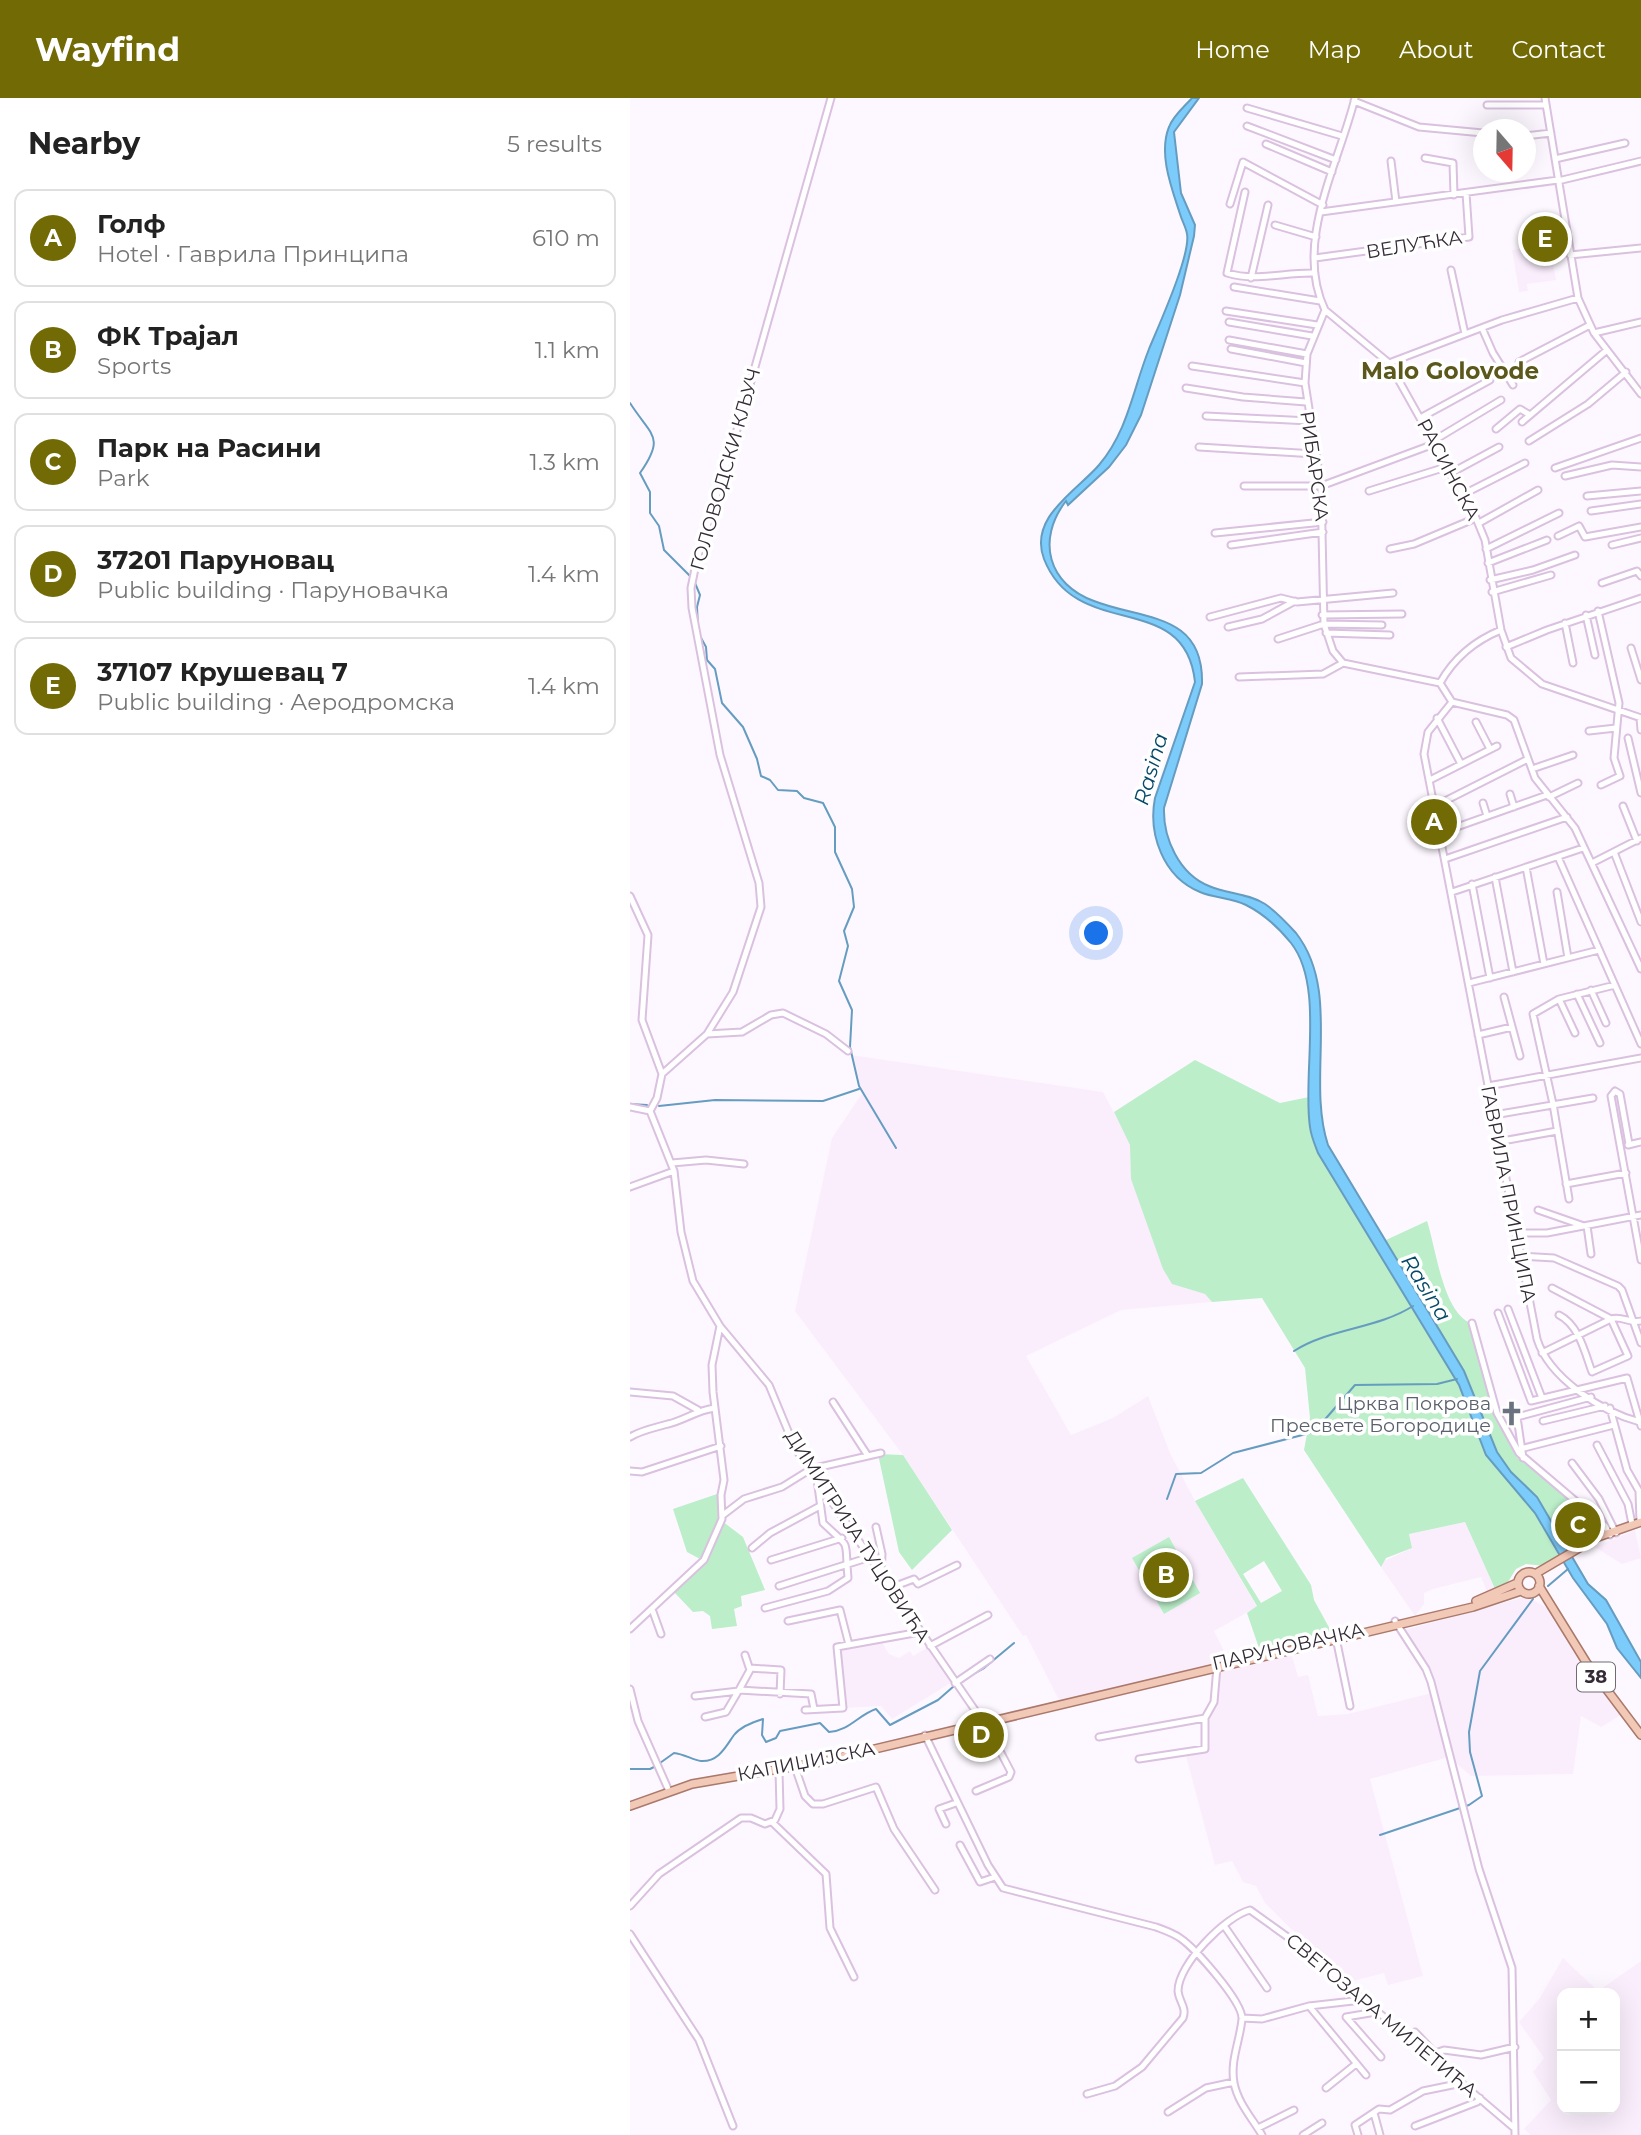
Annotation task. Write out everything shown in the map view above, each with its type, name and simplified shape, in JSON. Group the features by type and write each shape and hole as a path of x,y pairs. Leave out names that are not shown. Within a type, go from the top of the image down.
{"main road":[{"path":"1532,1593 1538,1580 1548,1570 1591,1543 1638,1523"},
{"name":"ПАРУНОВАЧКА","path":"984,1722 1395,1623 1473,1607 1519,1587 1524,1573 1538,1580"},
{"name":"38","path":"1538,1580 1545,1599 1586,1662 1641,1735"},
{"path":"1519,1587 1545,1599"},
{"name":"ПАРУНОВАЧКА","path":"1067,1701 1395,1623"},
{"name":"КАПИЏИЈСКА","path":"630,1806 705,1781 796,1767 984,1722"}],"street":[{"name":"ГОЛОВОДСКИ КЉУЧ","path":"663,1074 707,1034 733,992 762,896 714,729 691,588 831,98"},
{"path":"1545,98 1578,298 1594,332 1641,394"},
{"path":"1355,100 1419,127 1449,133 1473,133"},
{"name":"РАСИНСКА","path":"1355,100 1342,136 1316,237 1315,273 1320,301 1325,310 1389,363 1422,417 1449,474 1477,520 1486,549 1500,630 1506,647 1520,668 1542,684 1640,718"},
{"path":"1488,105 1546,106"},
{"path":"1247,108 1342,136"},
{"path":"1247,125 1336,160"},
{"path":"1536,135 1551,134"},
{"path":"1555,159 1625,142"},
{"path":"1266,144 1332,172"},
{"path":"1425,158 1453,163 1454,195"},
{"path":"1391,161 1396,202"},
{"path":"1230,204 1243,162 1322,209 1454,195 1559,180 1641,161"},
{"path":"1245,192 1226,271 1251,278 1315,273"},
{"name":"ВЕЛУЋКА","path":"1315,258 1469,237 1466,193"},
{"path":"1251,278 1268,205"},
{"path":"1275,226 1316,237"},
{"path":"1570,255 1641,248"},
{"path":"1451,270 1465,334"},
{"path":"1234,287 1320,301"},
{"path":"1389,363 1482,328 1578,298"},
{"name":"РИБАРСКА","path":"1325,310 1312,336 1307,354 1305,383 1321,486 1322,615 1333,652 1343,663"},
{"path":"1226,311 1317,325"},
{"path":"1229,322 1312,336"},
{"path":"1594,332 1641,322"},
{"path":"1519,362 1590,325"},
{"path":"1482,328 1493,353 1513,385"},
{"path":"1229,340 1307,354"},
{"path":"1231,349 1306,363"},
{"path":"1522,422 1607,350"},
{"path":"1192,366 1305,383"},
{"path":"1529,442 1588,404 1626,372"},
{"path":"1422,417 1490,380"},
{"path":"1186,388 1243,397 1306,402"},
{"path":"1244,486 1321,486 1434,442 1501,400"},
{"path":"1496,429 1520,409 1530,415"},
{"path":"1206,416 1309,421"},
{"path":"1555,468 1641,438"},
{"path":"1199,447 1315,454"},
{"path":"1449,474 1499,447"},
{"path":"1462,495 1525,463"},
{"path":"1566,476 1612,465 1641,467"},
{"path":"1369,491 1446,467"},
{"path":"1390,549 1414,544 1477,520 1538,490"},
{"path":"1587,496 1641,491"},
{"path":"1591,511 1641,504"},
{"path":"1486,549 1559,513"},
{"path":"1215,533 1323,522"},
{"path":"1559,536 1579,526 1586,537 1641,527"},
{"path":"1231,545 1323,532"},
{"path":"1612,545 1641,538"},
{"path":"1488,563 1547,540"},
{"path":"1490,580 1533,570 1575,555"},
{"path":"1602,583 1637,571 1641,576"},
{"path":"1492,592 1551,575"},
{"path":"1210,617 1281,598 1295,601 1393,593"},
{"path":"1506,647 1586,615 1641,598"},
{"path":"1228,628 1262,619 1295,601"},
{"path":"1598,611 1612,668 1618,711 1614,758 1620,776 1601,785"},
{"path":"1322,615 1402,614"},
{"path":"1586,615 1595,655"},
{"path":"1565,623 1573,663"},
{"path":"1278,639 1324,624 1382,625"},
{"path":"1440,683 1448,670 1476,642 1500,630"},
{"path":"1326,633 1390,635"},
{"path":"1632,648 1641,680"},
{"path":"1240,677 1323,674 1343,663 1440,683 1452,702 1511,717 1522,736 1532,769 1548,796 1567,817 1592,863 1641,969"},
{"name":"ГАВРИЛА ПРИНЦИПА","path":"1452,702 1437,718 1424,745 1497,1142 1542,1353 1557,1374 1576,1390 1640,1424"},
{"path":"1437,718 1461,764"},
{"path":"1640,718 1641,730"},
{"path":"1430,780 1494,748 1476,722"},
{"path":"1589,731 1616,728"},
{"path":"1628,738 1641,793"},
{"path":"1532,769 1573,755"},
{"path":"1435,807 1528,759"},
{"path":"1440,833 1578,783"},
{"path":"1510,794 1514,807"},
{"path":"1483,803 1487,816"},
{"path":"1592,863 1639,840 1623,806"},
{"path":"1445,859 1567,817"},
{"path":"1452,892 1583,848"},
{"path":"1614,852 1641,922"},
{"path":"1558,858 1641,1044"},
{"path":"1526,867 1544,964"},
{"path":"1495,877 1513,972"},
{"path":"1472,884 1490,978"},
{"path":"1557,892 1568,958"},
{"path":"630,896 648,935 642,1020 663,1074 657,1098 650,1111 630,1107"},
{"path":"1469,984 1599,950"},
{"path":"1633,951 1641,950"},
{"path":"1569,1199 1553,1104 1532,1016 1538,1009 1559,999 1615,985"},
{"path":"1591,990 1606,1023"},
{"path":"1577,994 1600,1043"},
{"path":"1504,997 1520,1056"},
{"path":"1559,999 1575,1033"},
{"path":"707,1034 742,1032 771,1015 783,1013 827,1034 848,1051"},
{"path":"1478,1035 1512,1027"},
{"path":"1488,1086 1640,1058 1641,1066"},
{"path":"1629,1144 1620,1094 1615,1091 1611,1096 1637,1215 1641,1255"},
{"path":"1494,1115 1593,1098"},
{"name":"ДИМИТРИЈА ТУЦОВИЋА","path":"650,1111 672,1163 687,1264 693,1282 720,1325 769,1385 792,1441 954,1682 984,1722"},
{"path":"1497,1142 1557,1130"},
{"path":"1622,1147 1641,1142"},
{"path":"672,1163 706,1160 744,1164"},
{"path":"630,1187 674,1171"},
{"path":"1566,1184 1626,1173"},
{"path":"1538,1210 1585,1226"},
{"path":"1516,1233 1535,1234 1637,1215"},
{"path":"1585,1226 1591,1254"},
{"path":"1521,1256 1554,1258 1618,1286 1622,1290 1641,1343"},
{"path":"1552,1288 1611,1319 1628,1356 1592,1373 1578,1337 1568,1320 1559,1315"},
{"path":"1507,1310 1542,1398"},
{"path":"1498,1313 1531,1401 1627,1378 1640,1424"},
{"path":"1542,1353 1611,1319 1619,1317 1633,1324 1641,1321"},
{"path":"1472,1323 1497,1413 1523,1458 1613,1532"},
{"path":"720,1325 712,1365 721,1446 723,1516"},
{"path":"717,1340 729,1337"},
{"path":"630,1391 673,1395 698,1410"},
{"path":"1523,1458 1524,1448 1517,1417 1591,1397"},
{"path":"833,1402 868,1456"},
{"path":"1543,1421 1607,1407 1627,1470 1639,1491 1638,1523"},
{"path":"630,1437 670,1424 698,1410 715,1408"},
{"path":"1524,1448 1614,1425"},
{"path":"630,1430 637,1433"},
{"path":"1597,1445 1638,1523"},
{"path":"631,1472 721,1446"},
{"path":"630,1629 702,1563 723,1516 733,1505 754,1494 782,1487 811,1469 881,1453"},
{"path":"1572,1463 1599,1499 1613,1532"},
{"path":"765,1608 837,1587 848,1578 848,1550 842,1538 823,1523 816,1478"},
{"path":"721,1504 733,1505"},
{"path":"752,1548 770,1533 820,1506"},
{"path":"876,1527 882,1555 881,1573"},
{"path":"771,1560 842,1538"},
{"path":"779,1586 870,1557"},
{"path":"890,1588 914,1579 918,1584 957,1565"},
{"path":"653,1608 661,1634"},
{"path":"788,1621 840,1610 849,1645"},
{"path":"930,1646 988,1615"},
{"path":"1395,1623 1426,1669 1490,1908 1512,1968 1515,2135"},
{"path":"805,1710 843,1707 837,1647 920,1632"},
{"path":"1336,1639 1350,1706"},
{"path":"705,1717 726,1712 750,1668 745,1656"},
{"path":"954,1682 990,1658"},
{"path":"1139,1759 1205,1749 1205,1718 1214,1702 1217,1667"},
{"path":"750,1668 781,1670 780,1694"},
{"path":"630,1689 634,1712 669,1791"},
{"path":"695,1696 739,1691 812,1695 814,1709"},
{"path":"1099,1737 1205,1718"},
{"path":"976,1791 1009,1777 1012,1773 984,1722"},
{"path":"925,1735 956,1803 995,1877 1010,1892 1156,1927 1180,1937 1196,1953 1233,1997 1242,2018 1233,2061 1234,2082 1240,2101 1262,2135"},
{"path":"796,1767 805,1797 813,1804 823,1804 876,1787 894,1829 935,1890"},
{"path":"631,1901 680,1857 741,1818 751,1818 765,1824 772,1822 779,1813 779,1770"},
{"path":"946,1825 939,1809 956,1803"},
{"path":"772,1822 826,1874 830,1927 854,1977"},
{"path":"960,1845 980,1882 995,1877"},
{"name":"СВЕТОЗАРА МИЛЕТИЋА","path":"1225,1927 1246,1911 1276,1926 1513,2127"},
{"path":"1087,2094 1115,2086 1142,2067 1183,2018 1185,2012 1178,1990 1188,1964 1196,1953 1225,1927 1267,1987"},
{"path":"630,1934 699,2040 733,2126"},
{"path":"1242,2018 1262,2019 1309,2006 1362,2000"},
{"path":"1309,2006 1366,2075"},
{"path":"1376,2012 1346,2017 1381,2057"},
{"path":"1415,2032 1435,2053 1444,2050 1480,2055 1515,2047"},
{"path":"1326,2088 1356,2064"},
{"path":"1168,2112 1206,2088 1234,2082"},
{"path":"1358,2135 1355,2125 1382,2108 1390,2110 1423,2091 1462,2083"},
{"path":"1415,2126 1477,2102 1480,2098"},
{"path":"1258,2128 1294,2110"},
{"path":"1374,2113 1380,2135"},
{"path":"1303,2135 1322,2123"}],"shaded area":[{"path":"1540,246 1543,265 1553,264 1556,280 1527,284 1528,291 1519,292 1512,250"},
{"path":"851,1055 1103,1092 1131,1145 1131,1179 1172,1284 1205,1294 1212,1302 1121,1310 1026,1356 1071,1435 1113,1418 1148,1396 1170,1453 1257,1607 1214,1631 1229,1661 1060,1702 1026,1635 1023,1636 903,1455 795,1311 832,1138 863,1092"},
{"path":"1465,1522 1496,1591 1488,1594 1481,1577 1433,1589 1424,1593 1424,1604 1415,1616 1381,1567 1382,1562 1412,1548 1409,1534"},
{"path":"1635,1530 1641,1558 1622,1564 1595,1547"},
{"path":"1521,1598 1530,1598 1547,1608 1621,1715 1601,1727 1581,1716 1573,1774 1471,1776 1449,1757 1370,1779 1423,1976 1388,1985 1384,1973 1353,1981 1290,1928 1265,1903 1256,1886 1243,1882 1232,1861 1215,1865 1186,1756 1203,1748 1202,1719 1208,1715 1214,1668 1290,1649 1298,1677 1308,1675 1318,1716 1348,1714 1432,1693 1424,1673 1397,1632"},
{"path":"880,1639 889,1654 899,1658 910,1651 913,1656 930,1646 954,1681 892,1719 881,1706 843,1708 837,1647"},
{"path":"1563,1958 1595,1988 1557,1988 1557,2114 1620,2114 1620,1988 1602,1988 1641,1961 1641,2135 1531,2135 1524,2129 1551,2100 1533,2072 1544,2058 1519,2022 1539,1999"}],"green space":[{"path":"1195,1060 1280,1103 1309,1097 1310,1128 1318,1153 1459,1385 1486,1455 1535,1513 1559,1556 1545,1566 1526,1564 1516,1569 1506,1585 1496,1591 1465,1522 1409,1534 1412,1548 1386,1558 1381,1567 1304,1450 1310,1418 1305,1368 1262,1298 1212,1302 1205,1294 1172,1284 1163,1269 1131,1179 1130,1145 1114,1112"},
{"path":"1427,1221 1446,1291 1459,1314 1468,1322 1495,1413 1517,1457 1605,1529 1570,1550 1537,1497 1511,1472 1497,1452 1464,1371 1386,1240"},
{"path":"878,1454 903,1455 952,1530 912,1570 899,1552"},
{"path":"1243,1478 1311,1585 1314,1600 1331,1631 1259,1648 1247,1613 1257,1606 1195,1501","holes":["1264,1561 1282,1591 1261,1603 1243,1574"]},
{"path":"717,1494 719,1518 700,1559 687,1552 673,1509"},
{"path":"722,1521 743,1537 765,1590 741,1596 742,1606 734,1609 737,1626 712,1629 710,1616 703,1611 693,1612 674,1592 700,1569"},
{"path":"1169,1537 1200,1593 1164,1614 1132,1558"}],"water":[{"path":"1192,98 1199,98 1174,132 1181,193 1195,225 1180,295 1141,415 1126,445 1109,467 1068,505 1066,501 1051,531 1052,559 1066,584 1078,593 1094,601 1167,623 1181,631 1193,643 1200,661 1202,684 1164,808 1170,843 1181,864 1198,880 1216,889 1258,900 1274,910 1296,933 1310,956 1321,1008 1320,1092 1328,1145 1464,1371 1497,1452 1511,1472 1537,1497 1588,1584 1606,1600 1641,1662 1641,1678 1617,1648 1607,1624 1573,1578 1535,1513 1486,1455 1459,1385 1318,1153 1313,1140 1308,1106 1310,1006 1301,961 1291,943 1270,921 1246,905 1205,894 1187,885 1176,876 1161,853 1156,840 1153,812 1155,798 1195,682 1187,653 1172,635 1152,624 1080,600 1060,585 1044,559 1041,544 1049,517 1099,465 1117,438 1179,274 1187,234 1170,183 1165,148 1171,123"}],"waterway":[{"path":"630,403 653,436 652,451 640,473 650,492 650,513 659,526 664,550 692,578"},
{"path":"695,583 700,595 697,607 698,628"},
{"path":"700,636 706,647 707,660 715,669 722,703 743,727 757,759 761,776 770,780 778,790 797,791 804,798 823,803 835,827 835,852 852,889 854,907 844,931 848,946 839,981 852,1010 850,1047 859,1086 896,1148"},
{"path":"659,1106 715,1100 823,1101 859,1089"},
{"path":"630,1104 647,1105"},
{"name":"Rasina","path":"1294,1351 1308,1343 1384,1320 1413,1306"},
{"path":"1167,1499 1176,1474 1201,1473 1233,1453 1314,1432 1355,1385 1437,1384 1457,1379"},
{"path":"1548,1586 1568,1569"},
{"path":"1380,1835 1469,1805 1482,1796 1470,1752 1469,1732 1480,1671 1533,1599"},
{"path":"964,1679 984,1668 1014,1643"},
{"path":"660,1763 674,1753 701,1761 713,1759 740,1729 763,1719 762,1735 766,1742 776,1738 780,1731 820,1723 829,1732 836,1731 876,1709 890,1725 938,1700 954,1686"},
{"path":"630,1769 650,1769 656,1766"}],"place":[{"name":"37107 Крушевац 7","path":"1545,239"},
{"name":"Голф","path":"1434,822"},
{"name":"Црква Покрова Пресвете Богородице","path":"1511,1414"},
{"name":"Парк на Расини","path":"1578,1525"},
{"name":"ФК Трајал","path":"1166,1575"},
{"name":"37201 Паруновац","path":"981,1735"}],"district":[{"name":"Malo Golovode","path":"1450,371"}]}
